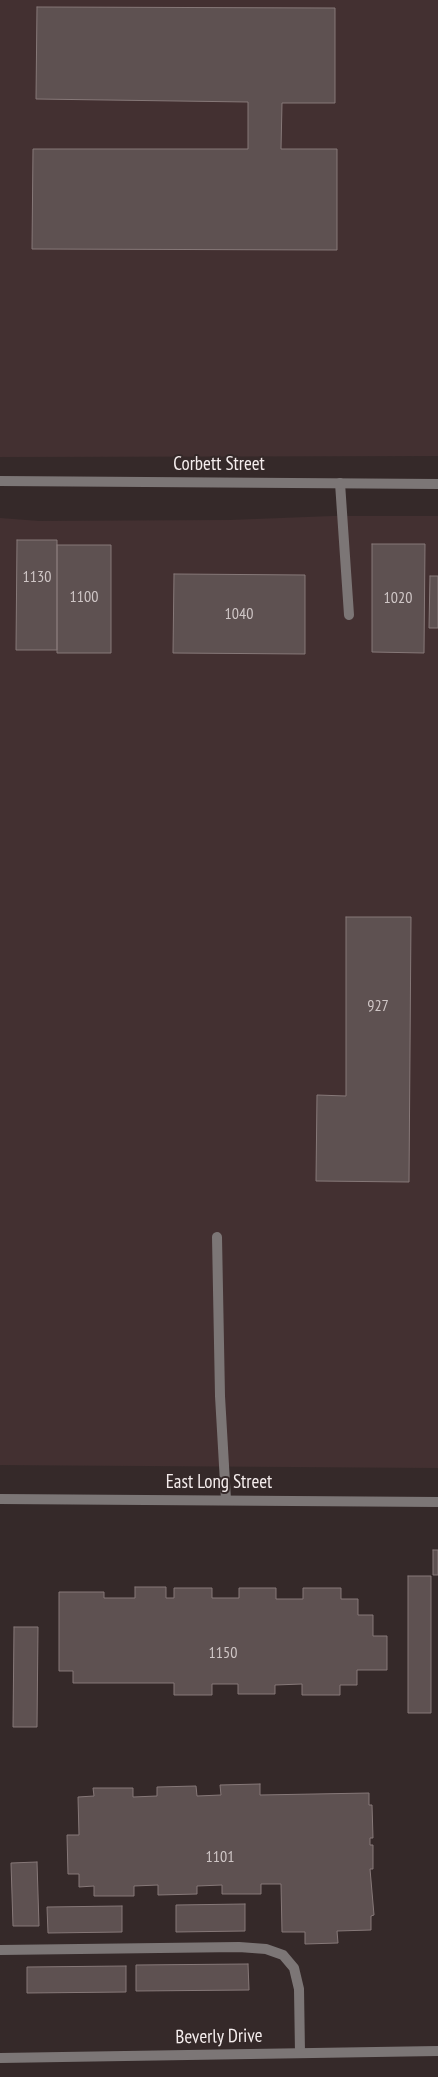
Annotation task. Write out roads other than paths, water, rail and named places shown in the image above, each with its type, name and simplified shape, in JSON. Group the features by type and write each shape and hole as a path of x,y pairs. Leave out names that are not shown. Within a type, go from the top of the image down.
{"street":[{"name":"Corbett Street","path":"0,481 438,484"},
{"path":"340,483 349,616"},
{"path":"216,1237 220,1396 226,1500"},
{"name":"East Long Street","path":"0,1500 438,1502"},
{"path":"0,1950 239,1947 266,1949 283,1955 294,1968 299,1989 300,2054"},
{"name":"Beverly Drive","path":"0,2058 438,2051"}]}
